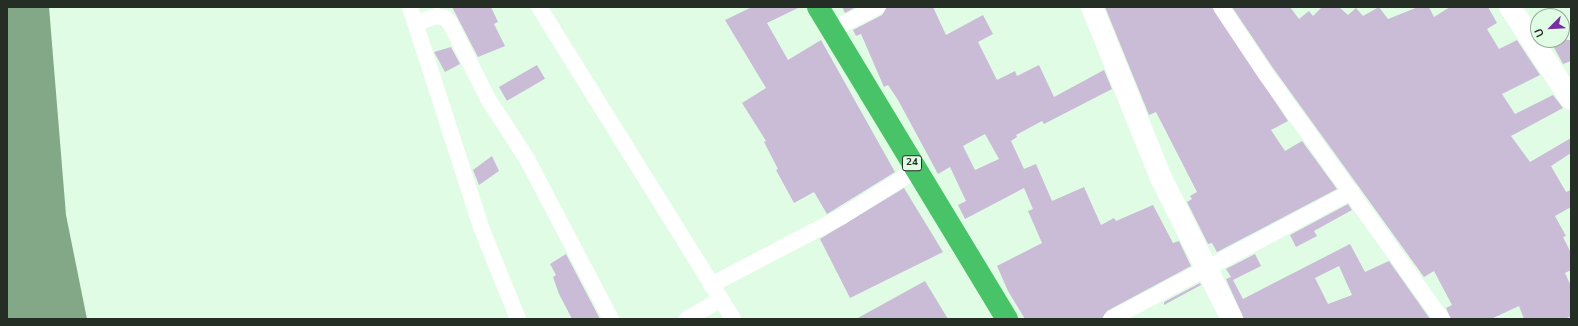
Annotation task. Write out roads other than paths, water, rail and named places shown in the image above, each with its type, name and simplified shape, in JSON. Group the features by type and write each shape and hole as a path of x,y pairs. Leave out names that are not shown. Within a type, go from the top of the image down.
{"highway":[{"name":"24","path":"818,7 1007,319"}],"street":[{"path":"410,7 482,227 518,319"},
{"path":"539,7 732,319"},
{"path":"831,30 878,7"},
{"path":"1092,7 1161,178 1232,319"},
{"path":"1221,7 1265,73 1442,319"},
{"path":"1510,7 1571,99"},
{"path":"416,23 437,16 445,18 450,23 488,99 527,159 611,319"},
{"path":"711,285 841,217 916,170"},
{"path":"1111,319 1350,192"},
{"path":"687,319 720,300"}]}
